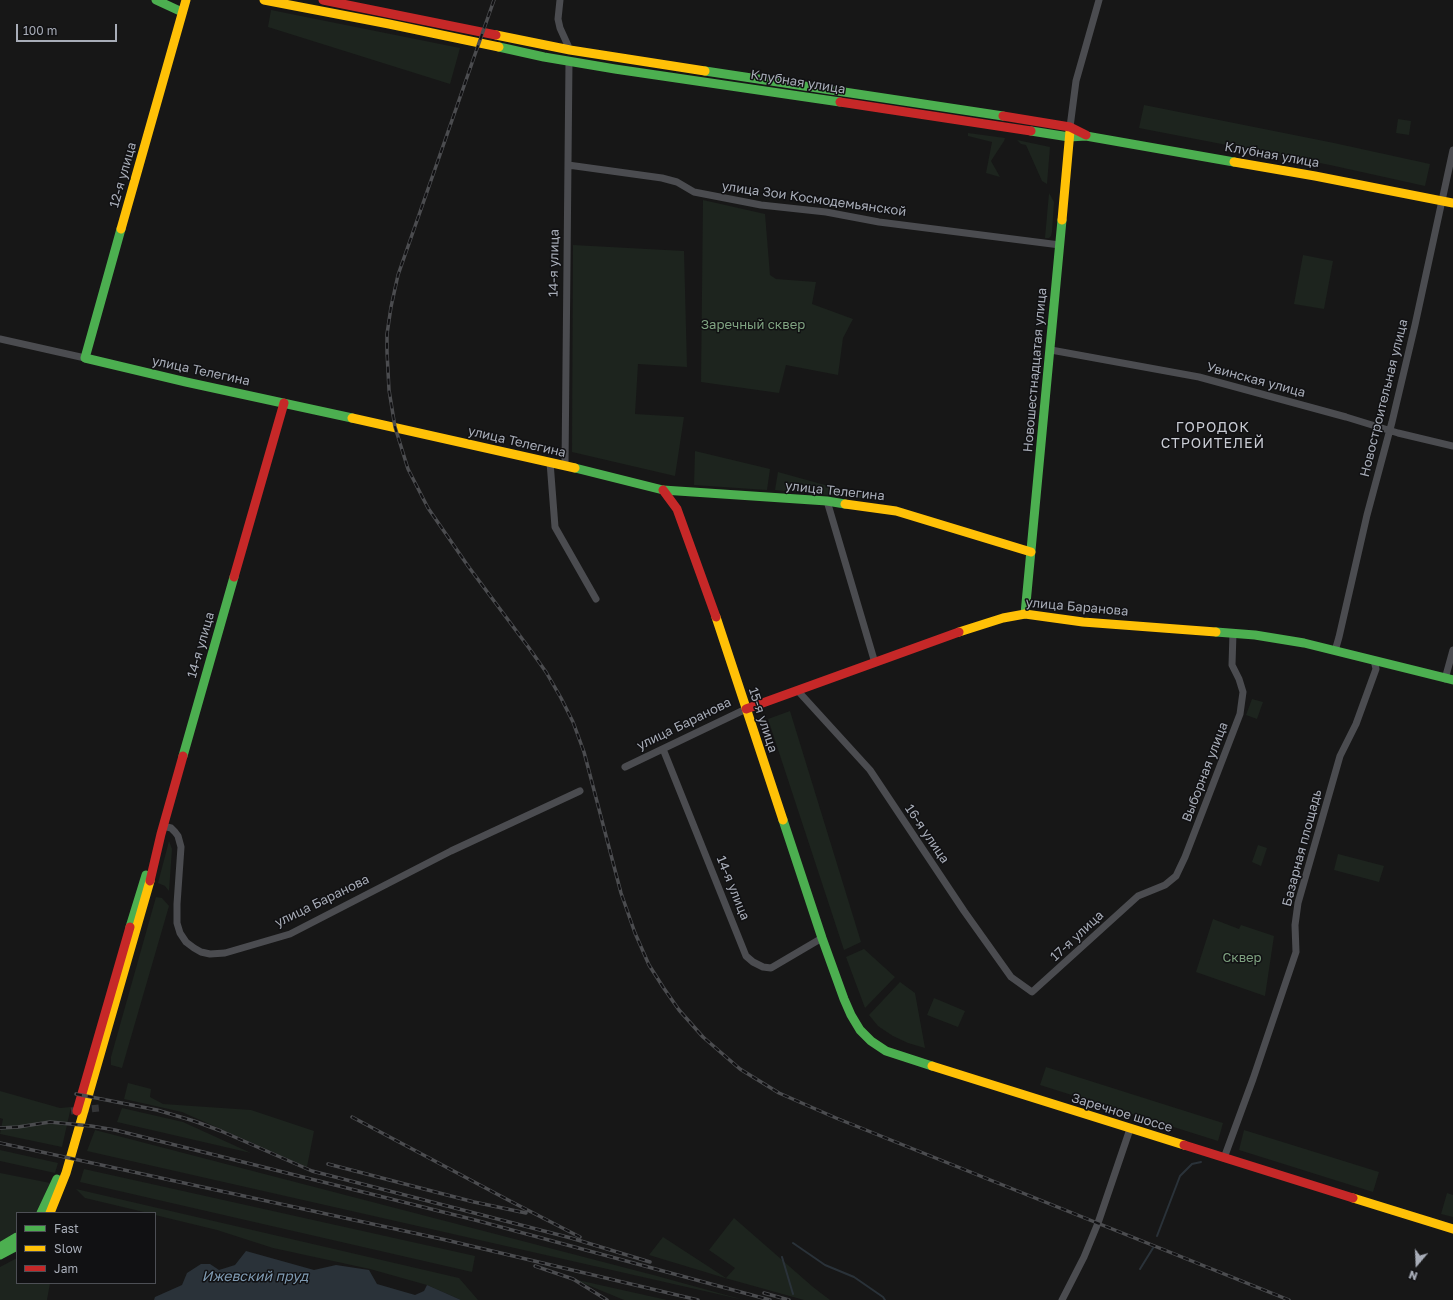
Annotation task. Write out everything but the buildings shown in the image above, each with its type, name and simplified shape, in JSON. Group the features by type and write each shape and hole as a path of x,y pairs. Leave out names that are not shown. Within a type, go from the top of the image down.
{"main road":[{"path":"156,0 182,12"},
{"name":"12-я улица","path":"85,358 186,0"},
{"name":"Клубная улица","path":"264,0 569,61 1069,137 1086,136 1323,177 1453,203"},
{"name":"Клубная улица","path":"323,0 570,50 1070,127 1086,136"},
{"path":"569,61 570,50"},
{"name":"Новошестнадцатая улица","path":"1025,614 1070,127"},
{"name":"улица Телегина","path":"85,358 550,462 663,490 827,501 896,511 1030,552"},
{"name":"14-я улица","path":"47,1211 66,1173 143,895 284,403"},
{"name":"15-я улица","path":"663,490 677,509 710,598 831,962"},
{"name":"улица Баранова","path":"746,709 944,637 1003,618 1025,614 1076,621 1256,635 1286,640 1374,660 1449,680"},
{"name":"Заречное шоссе","path":"831,962 851,1015 860,1030 871,1041 886,1051 1130,1129 1453,1229"},
{"path":"0,1247 16,1238"},
{"path":"0,1255 16,1247"}],"street":[{"path":"560,0 558,19 560,28 570,50"},
{"path":"1070,127 1076,81 1100,0"},
{"name":"14-я улица","path":"565,466 569,61"},
{"name":"Новостроительная улица","path":"1335,651 1367,515 1390,430 1417,317 1453,150"},
{"name":"улица Зои Космодемьянской","path":"568,164 662,178 677,182 694,192 749,203 826,212 879,222 1060,245"},
{"name":"улица Телегина","path":"0,339 85,358"},
{"name":"Увинская улица","path":"1050,350 1199,377 1453,446"},
{"path":"550,462 555,527 596,599"},
{"path":"827,501 875,663"},
{"name":"Выборная улица","path":"1138,896 1165,885 1176,876 1186,857 1240,714 1243,692 1239,679 1232,665 1233,633"},
{"path":"1449,680 1453,650"},
{"name":"Базарная площадь","path":"1224,1158 1253,1080 1296,952 1295,925 1298,903 1340,756 1356,724 1376,669 1374,660"},
{"name":"16-я улица","path":"798,691 870,770 964,911 1011,977 1032,992"},
{"name":"улица Баранова","path":"625,767 746,709"},
{"name":"14-я улица","path":"663,749 746,956 753,962 763,967 771,968 822,938"},
{"name":"улица Баранова","path":"162,830 171,828 178,836 181,847 177,904 177,923 180,933 186,942 201,952 210,954 225,953 290,934 451,851 580,791"},
{"name":"17-я улица","path":"1032,992 1138,896"},
{"path":"1062,1300 1084,1257 1098,1223 1130,1129"}],"green space":[{"path":"271,10 460,48 450,84 268,27"},
{"path":"1144,105 1430,164 1425,186 1330,165 1139,128"},
{"path":"1398,119 1411,121 1409,135 1396,133"},
{"path":"968,133 1005,138 991,161 1000,177 986,173 992,142 968,136"},
{"path":"1017,140 1050,147 1047,184 1042,181 1026,145 1021,144"},
{"path":"1049,193 1054,202 1052,232 1049,238 1045,238"},
{"name":"Заречный сквер","path":"703,200 765,214 770,275 776,279 816,282 812,304 853,319 843,338 838,375 786,365 779,393 701,382"},
{"path":"573,245 684,251 687,367 638,364 635,414 684,417 675,476 572,452"},
{"path":"1303,255 1333,261 1324,309 1294,304"},
{"path":"695,451 770,469 767,490 694,485"},
{"path":"778,472 879,500 775,490"},
{"path":"1252,699 1263,702 1257,719 1246,715"},
{"path":"790,711 861,942 844,950 768,719"},
{"path":"169,841 172,849 169,891 165,886 158,883"},
{"path":"1258,845 1267,848 1261,866 1252,862"},
{"path":"1338,854 1384,866 1379,882 1334,870"},
{"path":"156,897 162,898 169,906 122,1068 111,1065 111,1057"},
{"name":"Сквер","path":"1213,919 1239,929 1241,925 1274,936 1265,996 1196,972"},
{"path":"864,949 895,977 865,1008 846,957"},
{"path":"900,982 915,993 925,1048 908,1043 893,1036 878,1026 869,1015"},
{"path":"934,998 965,1011 958,1027 927,1015"},
{"path":"1046,1067 1223,1123 1218,1141 1040,1085"},
{"path":"128,1083 151,1089 150,1097 163,1104 251,1110 314,1131 307,1167 182,1112 124,1099"},
{"path":"0,1091 60,1108 71,1107 62,1147 0,1134 3,1119 0,1118"},
{"path":"122,1108 183,1122 251,1153 117,1122"},
{"path":"95,1130 657,1276 744,1300 87,1151"},
{"path":"1244,1130 1379,1172 1373,1192 1239,1150"},
{"path":"0,1150 58,1163 55,1173 0,1161"},
{"path":"84,1169 475,1256 472,1272 80,1182"},
{"path":"0,1173 50,1183 36,1212 16,1212 16,1233 0,1243"},
{"path":"76,1189 459,1278 478,1300 461,1300 427,1285 370,1269 273,1248 217,1230 156,1215 156,1212 144,1212 85,1198"},
{"path":"1447,1193 1453,1195 1453,1217 1441,1214"},
{"path":"734,1218 830,1300 804,1300 725,1278 649,1255 663,1237 726,1278 735,1268 709,1250"},
{"path":"16,1259 16,1284 50,1284 47,1300 0,1300 0,1267"},
{"path":"573,1279 667,1300 624,1300"}],"water":[{"name":"Ижевский пруд","path":"246,1251 314,1270 336,1265 369,1270 377,1284 415,1295 424,1291 427,1285 461,1300 154,1300 155,1297 182,1285 187,1273 201,1264 210,1264 219,1270 235,1265"}],"waterway":[{"path":"1157,1236 1180,1176 1192,1164 1201,1162"},
{"path":"793,1243 825,1265 854,1277 883,1297 885,1300"},
{"path":"1140,1269 1153,1248"},
{"path":"782,1257 793,1294"}],"tunnel":[{"path":"71,1111 99,1108"}],"railway":[{"path":"494,0 398,275 387,334 389,390 395,427 408,469 428,508 468,566 546,672 573,722 584,752 621,893 635,933 649,965 679,1010 703,1037 740,1069 779,1093 836,1118 1289,1300"},
{"path":"76,1094 157,1110 194,1121 221,1131 312,1171 571,1238 650,1262"},
{"path":"352,1117 580,1237"},
{"path":"0,1128 50,1122 115,1130 475,1220 770,1300"},
{"path":"0,1143 446,1240 698,1300"},
{"path":"328,1164 474,1202 526,1213"},
{"path":"535,1266 573,1279 607,1300"},
{"path":"764,1293 789,1300"}],"traffic: fast":[{"path":"156,0 182,12"},
{"path":"499,47 544,57 615,69 840,102"},
{"path":"705,71 1003,116"},
{"path":"1031,131 1069,137 1086,136 1234,162"},
{"path":"1025,614 1062,220"},
{"path":"121,229 85,358 186,382 352,418"},
{"path":"575,468 663,490 827,501 845,504"},
{"path":"183,756 234,577"},
{"path":"1216,632 1255,635 1304,643 1453,680"},
{"path":"783,820 844,999 860,1030 871,1041 886,1051 932,1066"},
{"path":"130,927 146,875"},
{"path":"41,1212 57,1179"},
{"path":"0,1247 16,1238"},
{"path":"0,1255 16,1247"}],"traffic: slow":[{"path":"121,229 186,0"},
{"path":"264,0 499,47"},
{"path":"496,35 570,50 705,71"},
{"path":"1062,220 1070,131"},
{"path":"1234,162 1453,203"},
{"path":"352,418 575,468"},
{"path":"845,504 896,511 1031,552"},
{"path":"959,632 1003,618 1025,614 1083,622 1216,632"},
{"path":"716,617 783,820"},
{"path":"50,1212 66,1173 150,881"},
{"path":"932,1066 1184,1145"},
{"path":"1353,1198 1453,1229"}],"traffic: jam":[{"path":"323,0 496,35"},
{"path":"840,102 1031,131"},
{"path":"1003,116 1070,127 1086,135"},
{"path":"234,577 284,403"},
{"path":"663,490 677,509 716,617"},
{"path":"746,709 959,632"},
{"path":"150,881 161,834 183,756"},
{"path":"77,1111 130,927"},
{"path":"1184,1145 1353,1198"}],"district":[{"name":"ГОРОДОК СТРОИТЕЛЕЙ","path":"1213,436"}]}
